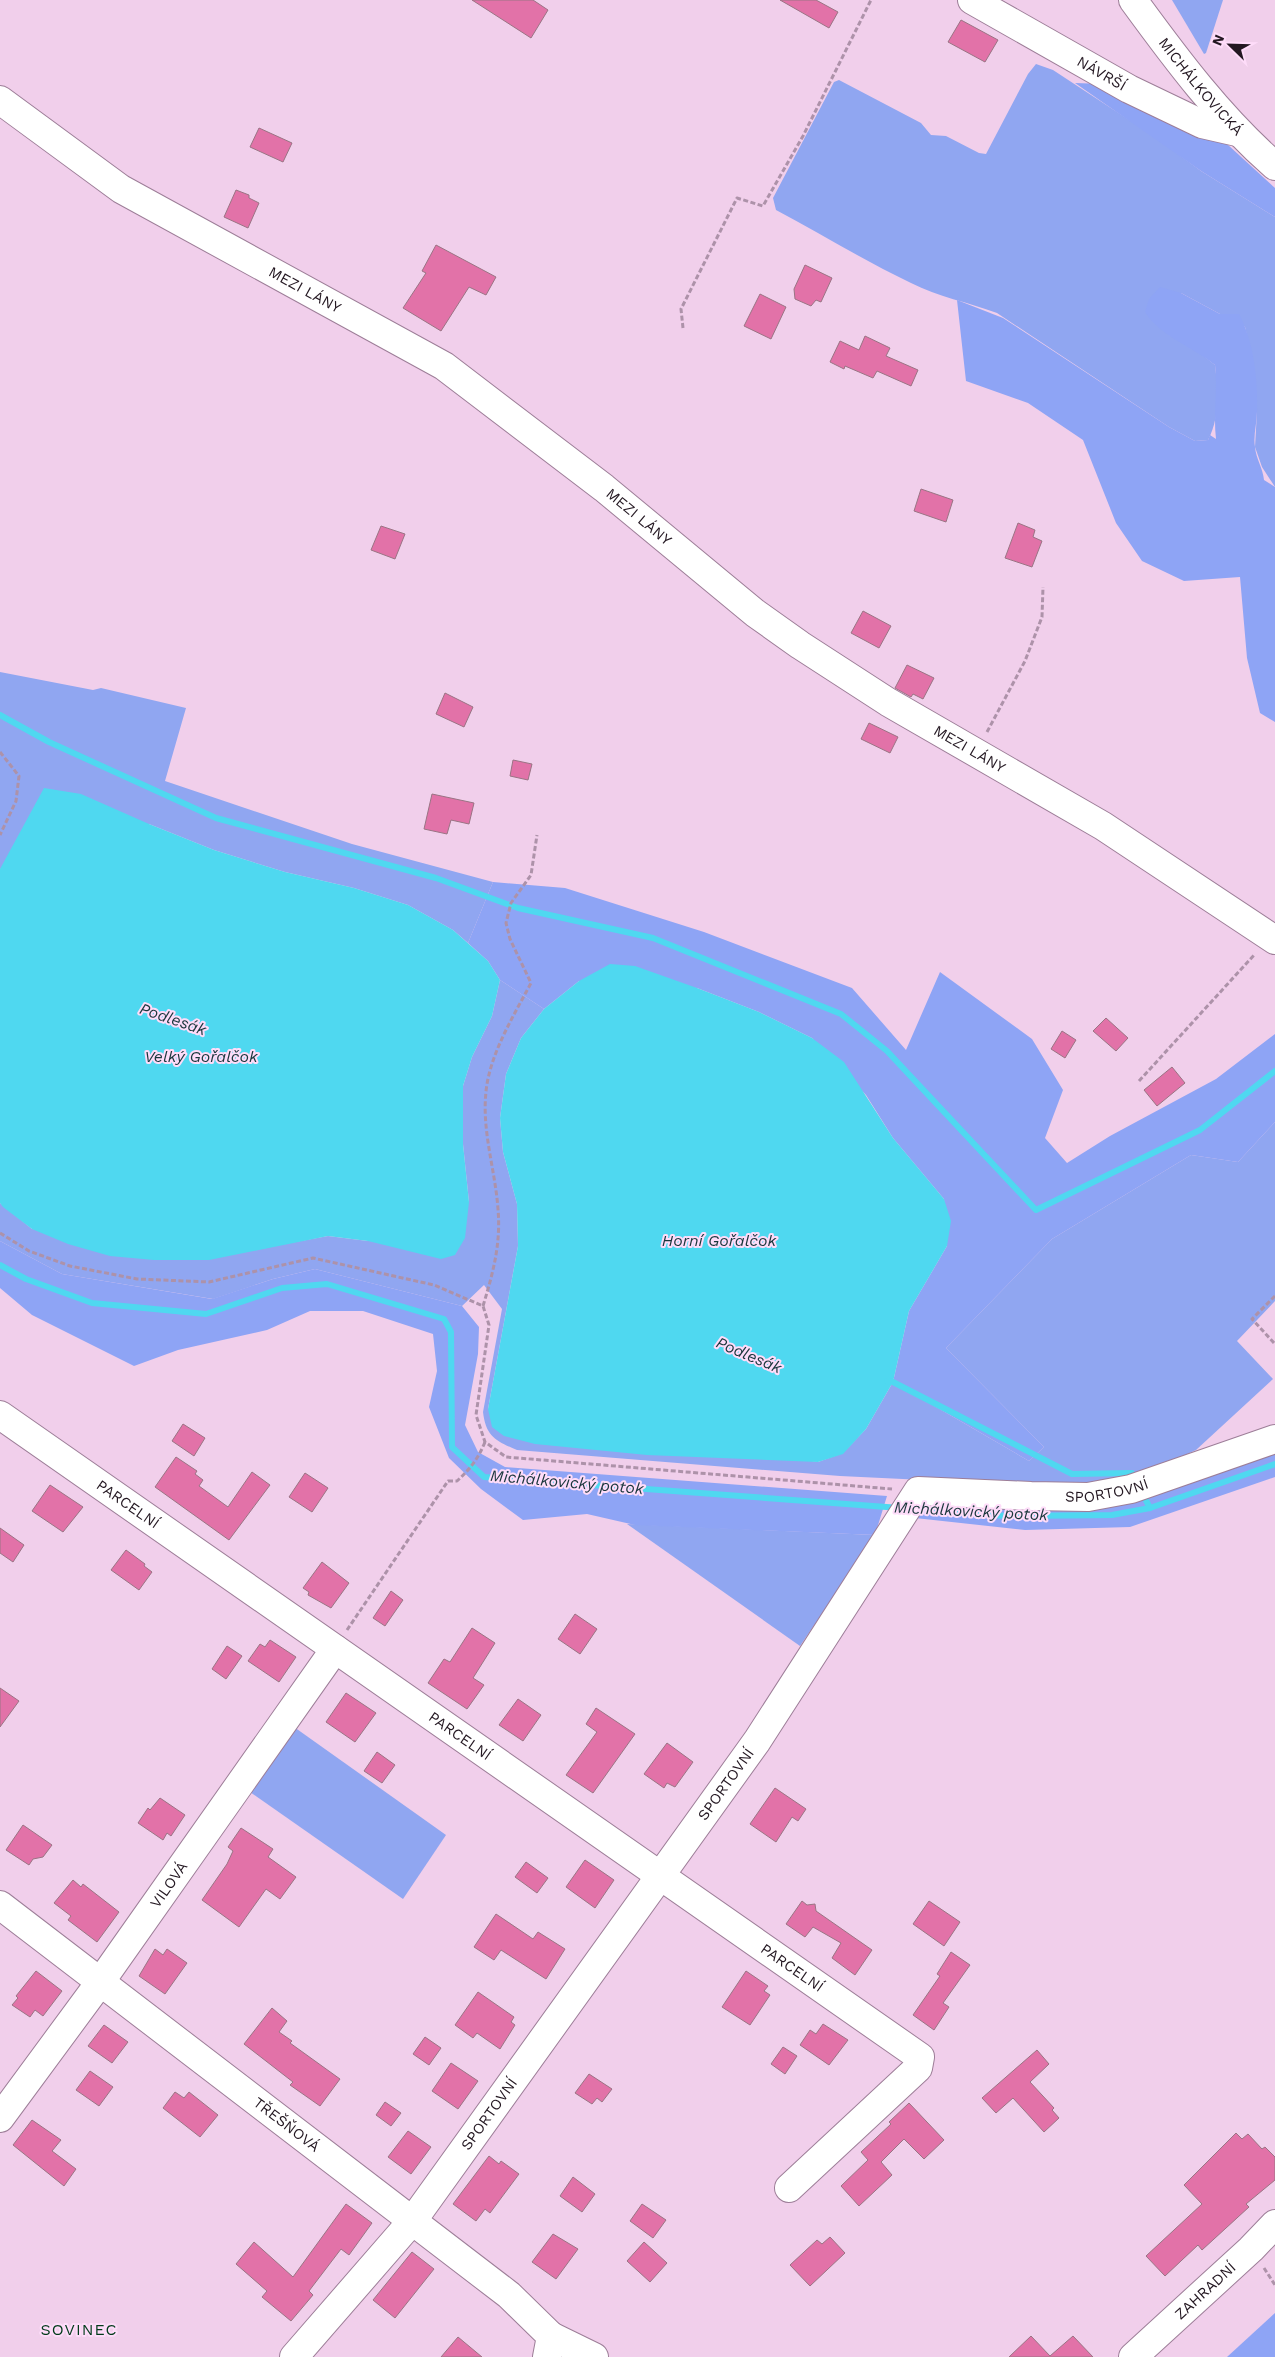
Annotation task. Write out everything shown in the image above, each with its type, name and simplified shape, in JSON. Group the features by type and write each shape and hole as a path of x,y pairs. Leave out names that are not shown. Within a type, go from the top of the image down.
{"street":[{"name":"NÁVRŠÍ","path":"972,0 1129,89 1202,124 1238,132"},
{"name":"MICHÁLKOVICKÁ","path":"1133,0 1183,68 1238,132 1275,166"},
{"name":"MEZI LÁNY","path":"0,100 121,189 444,366 604,488 755,613 888,702 1103,826 1273,938"},
{"name":"PARCELNÍ","path":"0,1415 920,2057 918,2068 788,2188"},
{"name":"SPORTOVNÍ","path":"294,2357 413,2220 757,1741 909,1504 1031,1496 1088,1497 1130,1489 1275,1439"},
{"name":"VILOVÁ","path":"0,2118 101,1981 335,1649"},
{"name":"TŘEŠŇOVÁ","path":"0,1905 509,2295 549,2347 594,2357"},
{"name":"ZAHRADNÍ","path":"1133,2357 1251,2249 1275,2224"}],"path":[{"path":"683,328 681,310 737,198 763,206 803,136 871,0"},
{"path":"976,753 1025,661 1042,617 1043,587"},
{"path":"0,752 6,757 19,776 16,801 0,834"},
{"path":"538,835 531,875 510,905 506,922 510,939 531,984 503,1036 487,1084 485,1132 498,1209 497,1260 483,1306 489,1325 476,1415 485,1442 506,1457 909,1504"},
{"path":"1139,1081 1273,938"},
{"path":"0,1233 29,1251 70,1266 137,1279 209,1282 313,1258 434,1286 483,1306"},
{"path":"1275,1296 1252,1319 1275,1344"},
{"path":"335,1649 448,1482 457,1482 468,1471 476,1462 485,1442"}],"shaded area":[{"path":"1172,0 1223,0 1206,53 1204,54"},
{"path":"1036,64 1053,70 1152,135 1201,171 1275,217 1275,487 1262,467 1255,447 1257,411 1252,356 1245,327 1231,316 1220,314 1181,293 1200,353 1215,365 1216,374 1217,404 1215,423 1208,440 1195,441 1169,427 997,313 921,288 776,210 773,198 834,82 839,80 921,123 931,135 946,136 979,153 986,154 1028,74"},
{"path":"1075,83 1104,84 1227,144 1275,188 1275,217 1201,171"},
{"path":"1160,287 1181,293 1220,314 1239,314 1252,349 1257,388 1257,416 1254,438 1256,451 1264,480 1275,487 1275,722 1260,713 1247,658 1240,577 1184,581 1142,561 1116,523 1083,440 1028,403 966,381 957,300 1003,318 1169,427 1195,441 1208,440 1210,435 1216,439 1215,365 1168,335 1145,312 1149,299"},
{"path":"0,672 93,690 101,688 186,708 165,781 352,844 493,882 468,943 453,930 408,905 354,888 285,872 214,850 149,824 0,869"},
{"path":"493,882 565,888 704,932 852,988 906,1050 940,972 1032,1039 1063,1090 1045,1138 1067,1163 1110,1136 1216,1079 1275,1034 1275,1122 1238,1162 1191,1155 1052,1239 946,1348 1044,1447 1029,1461 893,1382 909,1311 947,1246 944,1199 893,1138 866,1095 812,1038 759,1012 697,988 579,981 544,1009 500,980 488,961 468,943"},
{"path":"500,980 544,1009 521,1038 506,1074 500,1118 503,1152 517,1204 518,1246 488,1409 818,1462 843,1453 866,1429 893,1382 1029,1461 1044,1447 946,1348 1052,1239 1191,1155 1238,1162 1275,1122 1275,1301 1237,1341 1273,1379 1196,1450 1124,1483 1071,1487 840,1476 517,1450 493,1437 484,1420 483,1412 502,1309 484,1285 462,1306 315,1269 273,1279 213,1299 62,1274 0,1241 0,1203 32,1229 262,1248 328,1236 368,1241 469,1202 463,1144 463,1086 472,1057 492,1016"},
{"path":"0,1241 62,1274 212,1299 273,1279 315,1269 462,1306 479,1327 478,1354 465,1425 478,1452 505,1467 887,1496 875,1535 635,1525 587,1514 523,1520 481,1489 449,1458 429,1407 437,1371 433,1334 363,1311 310,1311 267,1330 178,1350 134,1366 32,1315 0,1288"},
{"path":"1275,1452 1275,1477 1130,1527 1025,1530 915,1518 931,1500 1068,1507"},
{"path":"627,1524 875,1535 800,1646"},
{"path":"294,1727 446,1835 403,1899 250,1792"},
{"path":"1275,2313 1275,2357 1227,2357"}],"water":[{"name":"Velký Gořalčok","path":"44,788 81,794 214,850 285,872 354,888 408,905 453,930 488,961 500,980 492,1016 472,1057 463,1086 463,1144 469,1202 465,1238 455,1255 441,1259 368,1241 328,1236 209,1260 154,1260 110,1256 68,1244 32,1229 3,1207 0,1203 0,869"},
{"name":"Horní Gořalčok","path":"610,964 635,966 697,988 759,1012 812,1038 844,1062 893,1138 944,1199 951,1221 947,1246 909,1311 893,1382 866,1429 843,1454 818,1462 647,1455 535,1444 504,1436 492,1427 488,1409 518,1246 517,1204 503,1152 500,1118 506,1074 521,1038 544,1009 579,981"}],"building":[{"path":"472,0 533,0 548,10 531,38"},
{"path":"780,0 816,0 838,12 829,28"},
{"path":"961,20 998,40 985,62 948,42"},
{"path":"259,128 292,143 283,162 250,147"},
{"path":"236,190 249,195 249,198 259,203 248,228 224,217"},
{"path":"436,245 496,277 486,295 469,287 441,331 403,308 426,273 422,271"},
{"path":"805,265 832,278 821,302 816,300 811,306 795,299 794,289"},
{"path":"760,294 786,307 771,339 744,326"},
{"path":"865,336 890,348 886,356 918,370 911,386 877,371 873,378 845,366 844,369 830,362 840,341 859,350"},
{"path":"921,489 953,500 946,522 914,511"},
{"path":"1018,523 1035,530 1033,537 1042,541 1032,567 1005,558"},
{"path":"381,526 405,534 395,559 371,550"},
{"path":"863,611 891,626 879,648 851,633"},
{"path":"907,665 934,678 923,699 913,694 911,697 895,688"},
{"path":"445,693 473,707 464,727 436,714"},
{"path":"869,723 898,737 890,753 861,739"},
{"path":"513,760 532,764 528,780 510,776"},
{"path":"432,794 474,803 469,824 451,820 447,834 424,829"},
{"path":"1106,1018 1128,1038 1116,1051 1093,1031"},
{"path":"1062,1031 1076,1040 1065,1058 1051,1049"},
{"path":"1172,1067 1185,1083 1157,1106 1144,1090"},
{"path":"183,1424 205,1438 194,1456 172,1441"},
{"path":"176,1457 197,1471 195,1474 203,1480 199,1486 228,1507 252,1472 270,1485 229,1540 155,1487"},
{"path":"305,1473 328,1488 312,1512 289,1497"},
{"path":"50,1485 83,1507 63,1532 32,1511"},
{"path":"0,1528 24,1545 13,1562 0,1553"},
{"path":"126,1550 145,1564 144,1566 152,1572 139,1590 111,1570"},
{"path":"322,1562 349,1583 331,1608 308,1595 309,1592 303,1588"},
{"path":"391,1591 403,1600 385,1626 373,1618"},
{"path":"575,1614 597,1629 580,1654 558,1639"},
{"path":"472,1628 495,1643 473,1678 484,1685 467,1709 428,1683 444,1659 450,1662"},
{"path":"270,1640 296,1657 279,1682 248,1661 260,1644 265,1647"},
{"path":"227,1646 242,1656 226,1679 212,1669"},
{"path":"0,1688 19,1701 0,1727"},
{"path":"346,1693 376,1713 355,1742 326,1722"},
{"path":"518,1699 541,1715 523,1741 499,1725"},
{"path":"596,1708 635,1734 593,1793 566,1775 597,1732 586,1724"},
{"path":"667,1743 693,1762 675,1787 667,1783 664,1788 644,1774"},
{"path":"377,1752 395,1765 382,1783 364,1771"},
{"path":"775,1788 806,1809 798,1821 792,1817 776,1842 750,1824"},
{"path":"160,1798 185,1815 171,1836 167,1833 163,1840 138,1823 148,1808 150,1810"},
{"path":"23,1825 52,1845 43,1857 33,1859 29,1865 6,1850"},
{"path":"241,1828 273,1849 268,1857 296,1877 280,1899 266,1889 239,1927 202,1900 227,1864 233,1851 228,1847"},
{"path":"585,1860 614,1880 595,1908 566,1887"},
{"path":"526,1862 548,1878 537,1893 515,1877"},
{"path":"73,1880 81,1887 83,1884 119,1912 97,1942 68,1920 71,1916 54,1903"},
{"path":"802,1901 807,1905 815,1904 816,1911 872,1950 855,1975 832,1958 841,1943 813,1927 805,1937 786,1924"},
{"path":"929,1901 960,1922 944,1946 913,1924"},
{"path":"496,1914 533,1939 538,1932 565,1949 546,1979 501,1950 494,1960 474,1947"},
{"path":"155,1949 163,1955 167,1949 187,1963 165,1994 139,1976"},
{"path":"951,1952 970,1965 943,2003 949,2007 934,2030 913,2015 940,1976 937,1974"},
{"path":"36,1971 62,1991 43,2016 35,2010 30,2017 12,2005 18,1998 16,1996"},
{"path":"746,1971 768,1986 764,1991 770,1995 750,2025 722,2007"},
{"path":"478,1992 514,2017 511,2022 515,2025 500,2049 477,2033 473,2038 455,2025"},
{"path":"272,2008 287,2021 279,2032 292,2041 290,2043 340,2079 320,2106 290,2085 293,2082 244,2044"},
{"path":"823,2024 848,2040 829,2065 800,2045 810,2030 816,2034"},
{"path":"104,2025 128,2042 112,2063 88,2046"},
{"path":"425,2037 441,2048 429,2065 413,2054"},
{"path":"783,2047 797,2056 785,2074 771,2064"},
{"path":"1037,2050 1049,2064 1030,2082 1054,2108 1052,2110 1059,2118 1044,2132 1013,2098 996,2113 982,2098"},
{"path":"451,2063 478,2081 458,2109 432,2091"},
{"path":"90,2071 113,2087 99,2106 76,2090"},
{"path":"589,2074 612,2089 602,2102 597,2098 592,2104 575,2093"},
{"path":"175,2092 184,2098 189,2092 218,2115 200,2137 163,2108"},
{"path":"385,2102 401,2113 391,2126 376,2115"},
{"path":"909,2103 944,2140 924,2159 904,2139 881,2162 892,2175 859,2206 841,2186 868,2160 861,2152 891,2124 889,2122"},
{"path":"32,2120 61,2140 52,2151 76,2169 64,2186 13,2145"},
{"path":"408,2131 431,2147 411,2174 388,2157"},
{"path":"1236,2133 1242,2139 1248,2134 1262,2149 1265,2147 1275,2157 1275,2180 1246,2204 1249,2207 1202,2250 1198,2245 1165,2276 1146,2256 1202,2204 1184,2185"},
{"path":"489,2156 499,2164 501,2161 519,2174 490,2213 485,2209 476,2221 453,2204"},
{"path":"573,2177 595,2194 582,2212 560,2196"},
{"path":"346,2204 372,2223 349,2255 341,2249 309,2291 313,2295 291,2321 262,2297 267,2291 236,2264 254,2242 293,2277"},
{"path":"642,2204 666,2220 653,2238 630,2221"},
{"path":"553,2234 578,2249 556,2279 532,2262"},
{"path":"830,2237 845,2253 810,2286 790,2265 817,2240 822,2244"},
{"path":"644,2242 667,2263 650,2282 627,2261"},
{"path":"412,2252 434,2269 395,2318 373,2300"},
{"path":"1031,2336 1050,2356 1073,2336 1093,2357 1009,2357"},
{"path":"458,2337 482,2357 441,2357"}],"waterway":[{"path":"0,715 49,742 216,818 436,878 518,908 653,938 841,1014 887,1051 1036,1210 1200,1130 1275,1071"},
{"name":"Michálkovický potok","path":"0,1265 26,1279 92,1303 206,1314 282,1288 327,1284 444,1319 451,1332 452,1447 484,1477 900,1508"},
{"name":"Podlesák","path":"887,1381 893,1382 1072,1474 1132,1473 1135,1480"},
{"name":"Michálkovický potok","path":"915,1509 1006,1516 1112,1515 1150,1508 1275,1464"},
{"name":"Podlesák","path":"1141,1491 1150,1508"}],"district":[{"name":"SOVINEC","path":"79,2329"}]}
